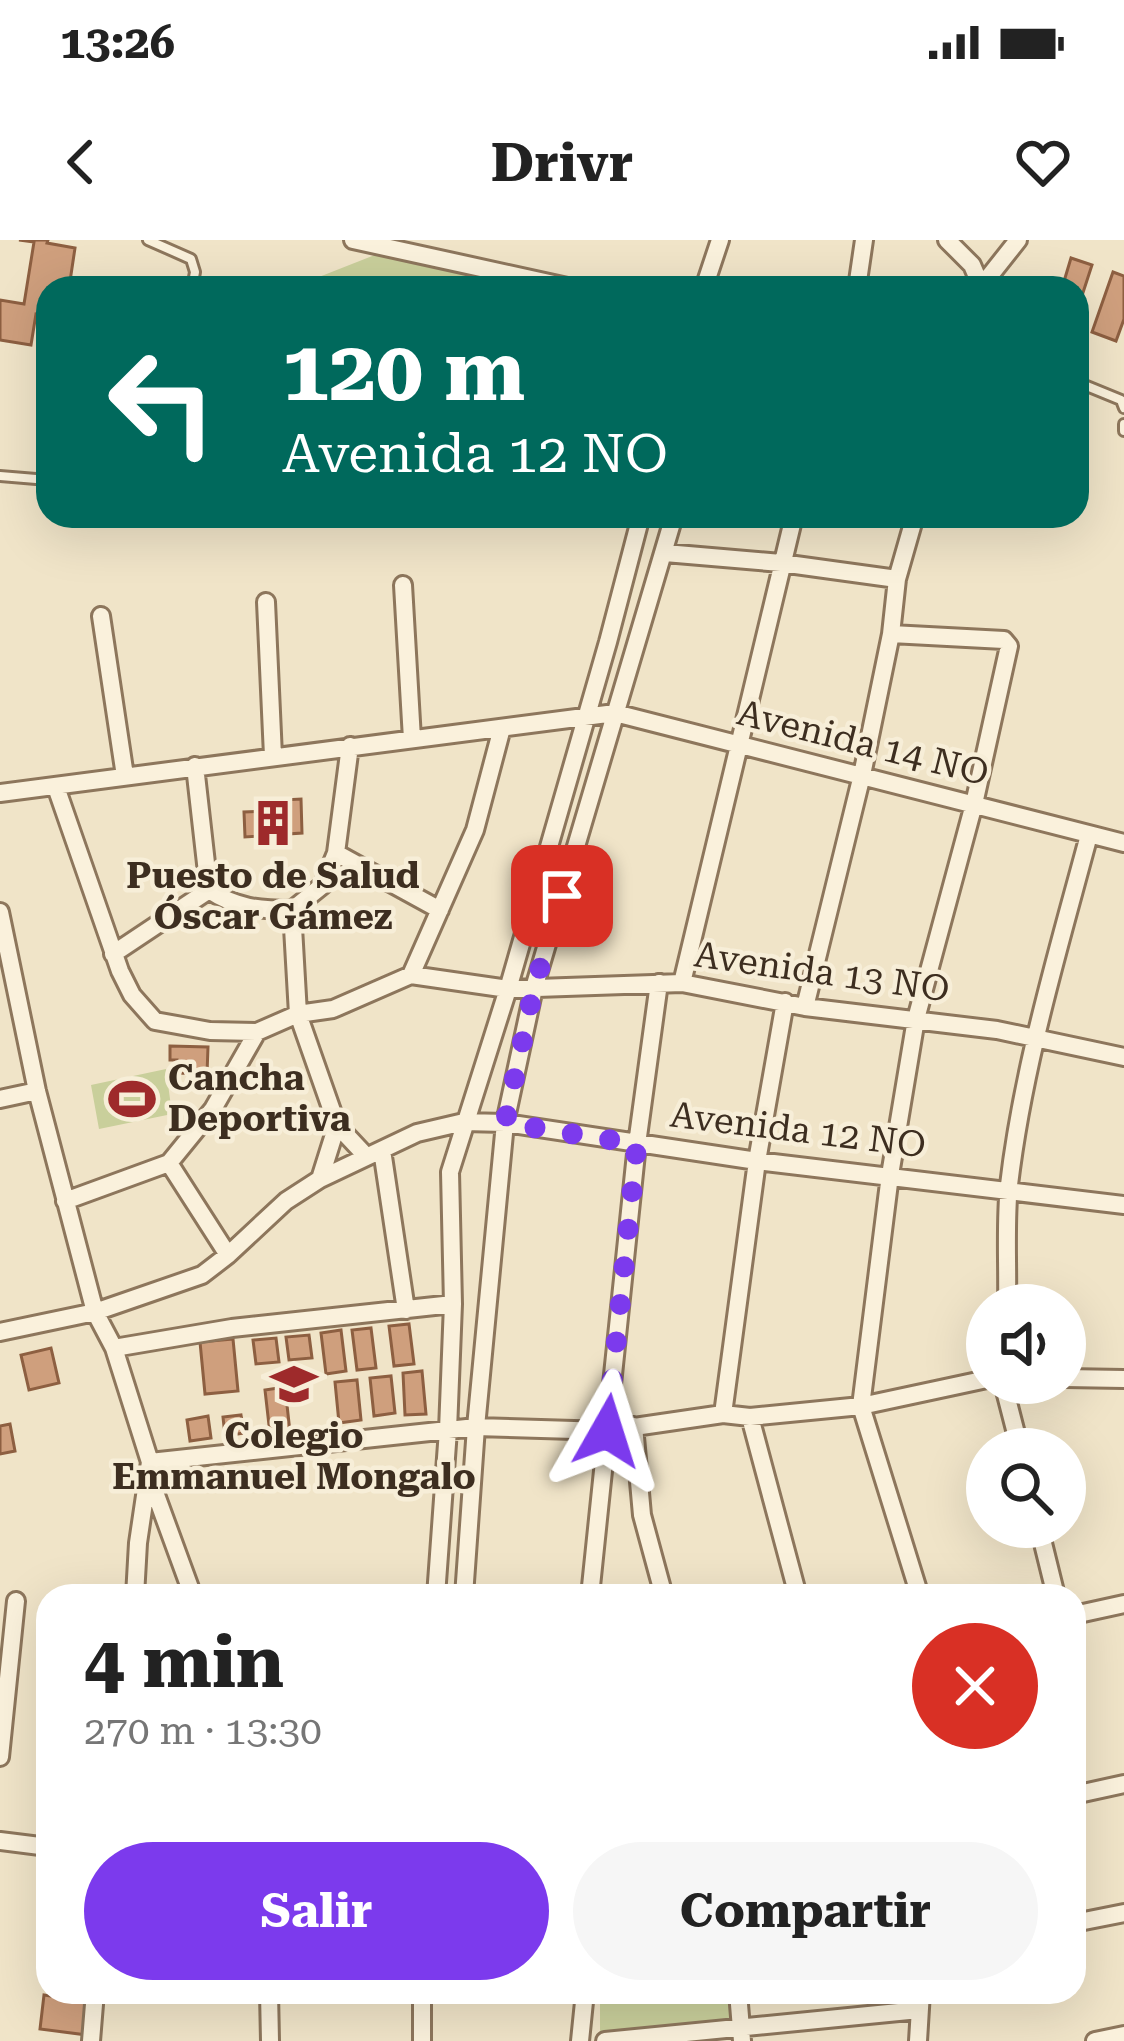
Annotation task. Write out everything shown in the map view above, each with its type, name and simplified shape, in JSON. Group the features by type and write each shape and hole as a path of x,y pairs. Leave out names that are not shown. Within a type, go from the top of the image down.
{"street":[{"path":"353,240 439,249 531,276"},
{"path":"711,276 720,240"},
{"path":"859,276 864,240"},
{"path":"947,240 976,276"},
{"path":"990,276 1018,240"},
{"path":"437,1584 453,1304 450,1172 490,1052 637,528"},
{"path":"465,1584 505,1123 534,988 671,528"},
{"path":"682,983 791,528"},
{"path":"806,1007 862,775 891,634 896,579 911,528"},
{"path":"665,553 781,562 896,579"},
{"path":"404,586 412,739"},
{"path":"266,602 273,756"},
{"path":"101,616 125,776"},
{"path":"891,634 1007,641 1009,646 974,804 916,1019 890,1174 861,1406 916,1584"},
{"name":"Avenida 14 NO","path":"0,793 615,713 1124,843"},
{"path":"56,787 113,954 132,995 155,1021 195,1030 257,1032 298,1014 333,1009 411,975 475,830 502,728"},
{"path":"209,890 241,907 292,910 323,885 336,854 350,746"},
{"path":"195,766 209,890"},
{"path":"1007,1284 1009,1190 1034,1040 1089,835"},
{"path":"336,854 440,910"},
{"path":"113,954 209,890"},
{"path":"292,910 298,1014 337,1125 374,1154 406,1310"},
{"path":"0,912 37,1091 94,1312 114,1348 189,1584"},
{"name":"Avenida 13 NO","path":"411,975 508,989 682,983 806,1007 997,1030 1124,1057"},
{"path":"591,1584 637,1144 659,982"},
{"path":"723,1414 757,1161 785,1002"},
{"path":"65,1201 169,1163 213,1109 257,1032"},
{"path":"0,1099 37,1091"},
{"name":"Avenida 12 NO","path":"0,1332 94,1312 202,1275 286,1201 320,1179 417,1133 464,1122 505,1123 757,1161 1124,1204"},
{"path":"320,1179 337,1125"},
{"path":"169,1163 228,1255"},
{"path":"114,1348 232,1328 453,1304"},
{"path":"1086,1378 1124,1379"},
{"path":"149,1467 476,1427 607,1431 723,1414 750,1418 861,1406 966,1384"},
{"path":"750,1418 795,1584"},
{"path":"634,1426 642,1515 661,1584"},
{"path":"136,1584 149,1467"},
{"path":"1044,1548 1053,1584"},
{"path":"0,1757 16,1601"},
{"path":"1086,1612 1124,1604"},
{"path":"1086,1792 1124,1784"},
{"path":"0,1841 36,1846"},
{"path":"1086,1921 1124,1913"},
{"path":"91,2041 94,2004"},
{"path":"269,2004 270,2041"},
{"path":"422,2004 422,2041"},
{"path":"580,2041 584,2004"},
{"path":"739,2004 741,2035"},
{"path":"604,2041 741,2035 904,2004"},
{"path":"918,2041 920,2004"},
{"path":"1095,2041 1124,2035"}],"lane":[{"path":"148,240 190,259 194,276"},
{"path":"1089,387 1120,400 1124,408"},
{"path":"0,476 36,479"}],"green space":[{"path":"390,249 475,276 321,276"},
{"name":"Cancha Deportiva","path":"166,1069 172,1114 99,1129 91,1085"},
{"path":"600,2004 729,2004 730,2018 600,2036"}],"building":[{"path":"19,240 48,240 75,248 71,276 36,276 31,345 0,340 0,300 24,304 34,242"},
{"path":"1071,258 1092,265 1088,276 1066,276"},
{"path":"1113,272 1124,276 1124,319 1116,341 1092,332"},
{"name":"Puesto de Salud Óscar Gámez","path":"301,799 302,833 245,837 244,812 265,811 265,801"},
{"path":"170,1046 208,1047 207,1074 176,1073 177,1060 170,1060"},
{"path":"409,1324 414,1364 394,1366 389,1326"},
{"path":"371,1328 376,1368 357,1370 352,1330"},
{"path":"341,1330 346,1371 326,1374 321,1333"},
{"path":"309,1335 312,1358 289,1360 286,1337"},
{"path":"276,1338 279,1362 256,1364 253,1340"},
{"path":"233,1339 238,1391 205,1394 200,1342"},
{"path":"51,1348 59,1383 29,1390 21,1355"},
{"path":"422,1371 426,1414 405,1415 403,1373"},
{"path":"391,1376 395,1413 374,1416 370,1378"},
{"path":"357,1380 361,1420 339,1423 335,1382"},
{"path":"285,1387 290,1432 270,1434 265,1390"},
{"path":"241,1415 244,1433 225,1436 223,1417"},
{"path":"208,1416 211,1438 190,1441 187,1420"},
{"path":"10,1424 15,1451 0,1454 0,1426"},
{"path":"43,2004 92,2004 87,2035 40,2029"}],"place":[{"name":"Puesto de Salud Óscar Gámez","path":"273,823"},
{"name":"Cancha Deportiva","path":"132,1099"},
{"name":"Colegio Emmanuel Mongalo","path":"294,1384"}],"route":[{"path":"562,896 534,988 505,1123 637,1144 607,1431"}]}
